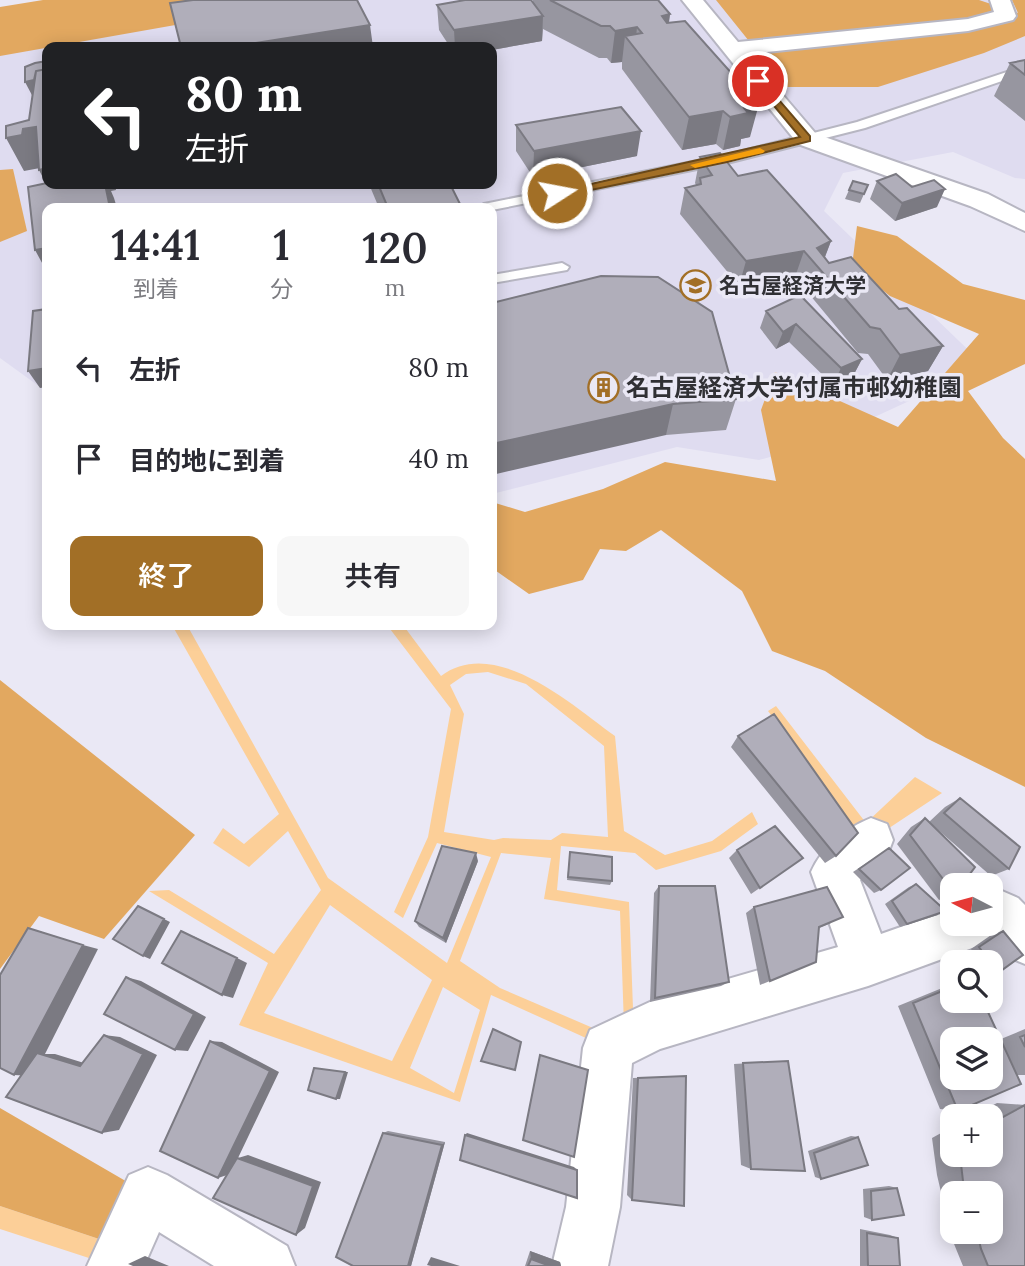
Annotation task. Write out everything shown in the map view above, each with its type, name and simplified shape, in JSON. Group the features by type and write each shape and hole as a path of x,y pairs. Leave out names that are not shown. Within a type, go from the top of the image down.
{"street":[{"path":"692,0 807,139 979,200 1025,223"},
{"path":"733,49 968,25 1006,16 1000,0"},
{"path":"868,962 834,872 871,841"},
{"path":"1003,915 1025,940"},
{"path":"580,1266 593,1207 608,1048 652,1026 868,962 941,936"},
{"path":"115,1266 148,1194 267,1266"}],"lane":[{"path":"497,205 727,159 807,139 861,125 1025,69"},
{"path":"497,278 562,267"}],"shaded area":[{"path":"43,0 290,0 198,21 79,42 42,42 42,49 0,56 0,7"},
{"name":"名古屋経済大学","path":"67,0 1025,0 1025,179 1015,178 953,152 843,173 824,211 985,366 816,444 759,460 677,447 497,493 497,203 42,203 42,388 0,358 0,12"},
{"path":"716,0 979,0 1018,13 1012,0 1025,0 1025,36 984,53 878,87 786,87"},
{"path":"13,169 27,231 0,242 0,170"},
{"path":"857,226 897,236 963,284 1025,300 1025,364 968,391 1003,438 1025,459 1025,787 926,738 825,671 772,651 742,591 661,530 626,551 600,549 583,580 529,594 497,572 497,504 525,512 603,489 665,462 776,481 761,410 775,372 898,427 979,334 890,296 852,266"},
{"path":"175,630 190,630 328,878 447,963 491,857 437,843 403,918 394,912 428,837 451,709 391,630 407,630 441,676 462,666 485,664 508,669 555,693 615,736 624,831 665,855 712,841 752,812 758,824 721,851 656,870 635,853 561,846 557,890 629,902 634,1035 608,1048 491,995 460,1102 239,1025 268,963 149,891 169,890 274,954 321,890 288,831 249,867 213,843 223,828 244,844 279,814","holes":["488,672 526,684 604,746 608,837 562,833 551,840 494,840 444,832 464,714 450,685 466,674","501,853 551,858 544,899 620,911 624,1026 607,1034 500,988 460,961","330,905 432,980 392,1061 264,1013","443,987 480,1010 454,1093 410,1068"]},
{"path":"0,680 195,835 104,939 39,916 0,969"},
{"path":"776,706 866,823 915,777 942,793 871,840 855,830 768,711"},
{"path":"0,1108 148,1194 123,1247 0,1206"},
{"path":"0,1206 123,1247 92,1259 0,1229"}],"building":[{"path":"193,0 357,0 370,25 262,42 180,42 170,3"},
{"path":"465,0 531,0 543,16 454,30 437,5"},
{"path":"550,0 658,0 670,14 662,16 667,23 685,21 759,104 744,108 748,113 730,117 723,111 689,117 625,36 642,33 637,27 615,31 610,26 601,26"},
{"path":"1025,60 1025,75 1010,63"},
{"path":"42,62 42,70 36,71 34,80 25,82 25,67"},
{"path":"42,70 42,169 39,170 36,127 23,129 22,135 6,138 6,126 29,120 36,71"},
{"path":"621,107 641,131 534,151 516,125"},
{"path":"720,153 738,176 767,170 831,241 817,248 829,263 851,257 899,309 907,308 943,346 900,355 880,329 870,327 804,251 746,261 685,188 701,184 700,178 712,175 700,157"},
{"path":"896,174 912,187 934,180 945,189 902,203 877,181"},
{"path":"853,181 868,185 864,194 849,190"},
{"path":"42,184 42,189 106,189 109,203 42,203 42,249 35,250 28,187"},
{"path":"380,189 452,189 460,203 386,203"},
{"name":"名古屋経済大学付属市邨幼稚園","path":"601,276 658,277 712,312 736,399 673,404 497,443 497,302"},
{"path":"800,295 862,359 841,368 796,324 783,332 766,311"},
{"path":"42,310 42,369 28,371 33,311"},
{"path":"774,714 858,833 836,856 738,736"},
{"path":"960,798 1020,847 1009,869 944,813"},
{"path":"925,818 975,867 971,873 940,875 910,835"},
{"path":"775,826 803,858 760,888 737,850"},
{"path":"442,846 476,853 443,938 415,921"},
{"path":"889,848 910,868 881,890 859,869"},
{"path":"570,852 612,857 612,881 568,877"},
{"path":"916,884 940,906 940,913 907,924 892,901"},
{"path":"659,886 715,886 729,982 655,998"},
{"path":"827,887 843,917 819,927 816,962 770,981 754,907"},
{"path":"138,906 164,919 143,956 113,939"},
{"path":"28,928 83,945 14,1075 0,1068 0,975"},
{"path":"181,931 237,958 222,995 162,963"},
{"path":"1003,931 1023,955 1003,969 1003,950 981,950 979,947 996,936 1003,936"},
{"path":"126,977 194,1014 175,1050 104,1014"},
{"path":"940,992 940,1013 988,1013 995,1027 940,1027 940,1068 913,1003"},
{"path":"493,1029 521,1042 515,1070 481,1061"},
{"path":"104,1035 143,1054 102,1133 6,1097 37,1053 80,1066"},
{"path":"210,1041 270,1071 218,1178 160,1151"},
{"path":"1003,1045 1021,1084 974,1104 955,1104 949,1090 1003,1090"},
{"path":"540,1055 588,1070 574,1157 523,1140"},
{"path":"788,1061 805,1171 751,1169 743,1063"},
{"path":"314,1068 345,1072 336,1099 308,1090"},
{"path":"686,1076 684,1206 632,1200 638,1078"},
{"path":"1025,1105 1025,1266 988,1266 981,1249 980,1244 1003,1244 1003,1181 963,1181 961,1167 1003,1167 1003,1117"},
{"path":"383,1133 442,1145 408,1266 353,1266 336,1257"},
{"path":"465,1135 577,1170 577,1198 460,1160"},
{"path":"858,1137 868,1165 821,1179 814,1153"},
{"path":"237,1158 313,1186 296,1235 213,1198"},
{"path":"897,1188 904,1215 872,1220 871,1191"},
{"path":"867,1233 898,1238 900,1266 868,1266"},
{"path":"531,1259 550,1266 528,1266"}],"slow traffic":[{"path":"695,165 760,151"}],"place":[{"name":"名古屋経済大学","path":"696,285"},
{"name":"名古屋経済大学付属市邨幼稚園","path":"603,387"}],"route":[{"path":"557,193 727,159 807,139 758,81"}]}
